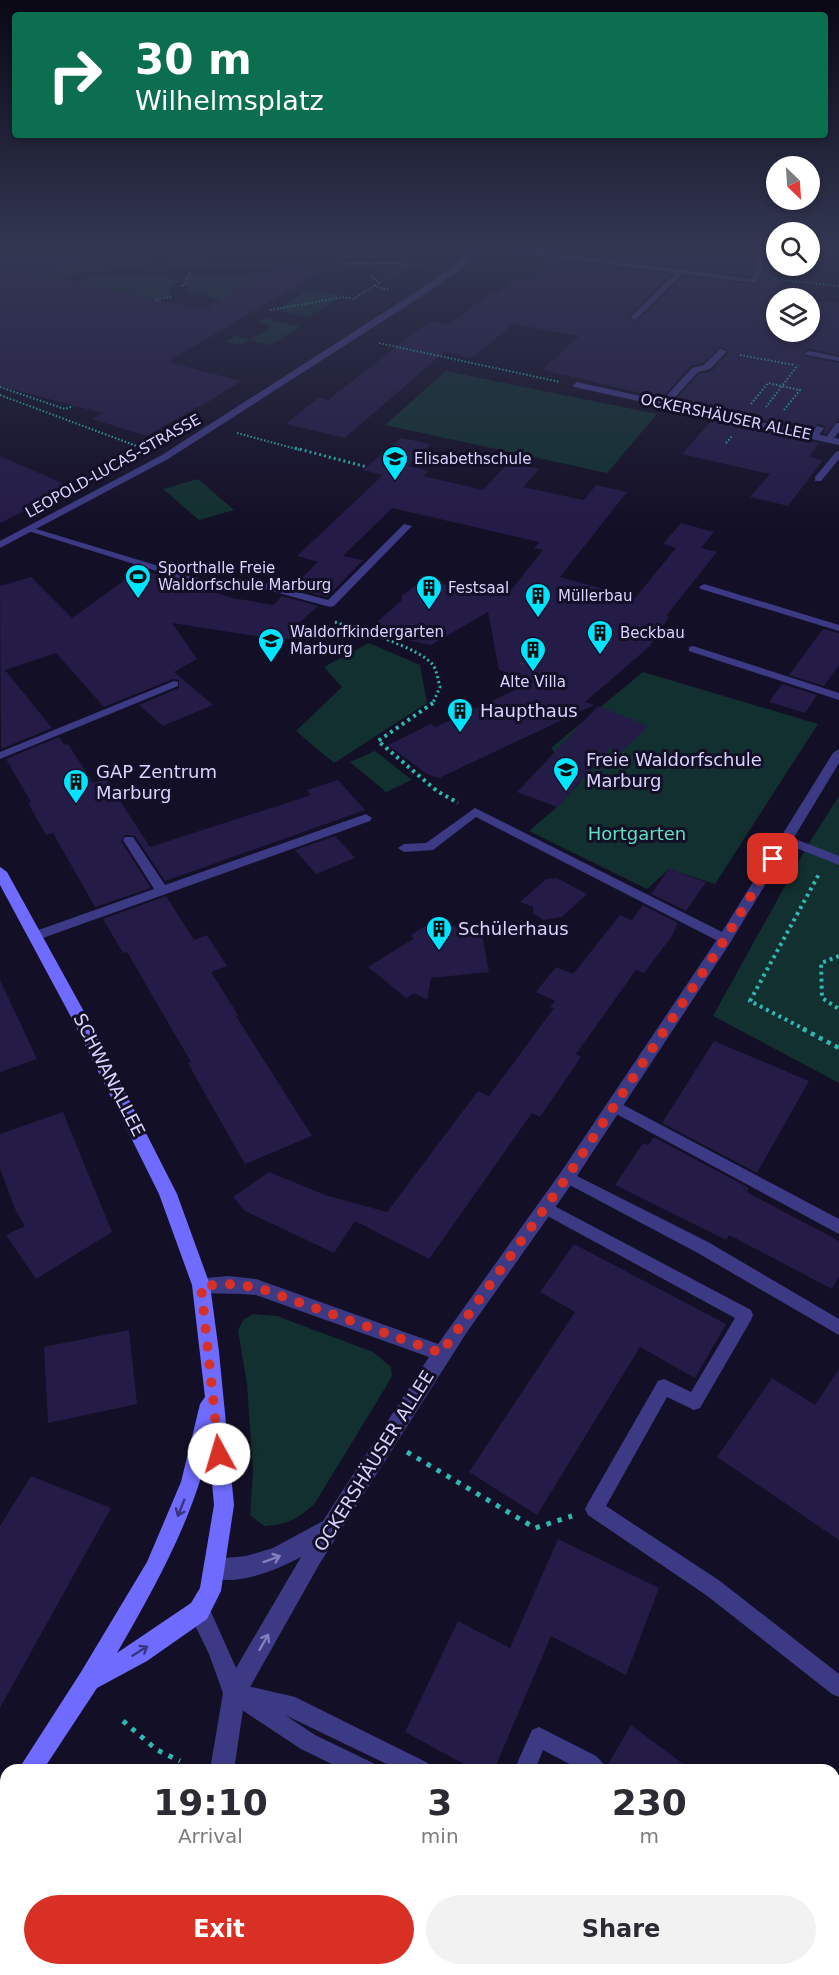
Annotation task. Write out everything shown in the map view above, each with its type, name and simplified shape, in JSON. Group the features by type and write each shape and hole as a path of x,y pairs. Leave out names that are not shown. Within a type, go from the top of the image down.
{"main road":[{"name":"SCHWANALLEE","path":"0,872 36,936 163,1183 181,1226 201,1286 224,1505 210,1591 199,1611"},
{"path":"34,1764 89,1680 154,1569 182,1509 191,1482 213,1391"},
{"path":"89,1680 139,1653 199,1611"}],"street":[{"name":"LEOPOLD-LUCAS-STRASSE","path":"0,544 165,457 346,341"},
{"name":"OCKERSHÄUSER ALLEE","path":"577,385 771,427 817,432 834,440"},
{"name":"OCKERSHÄUSER ALLEE","path":"234,1693 333,1526 441,1353 567,1177 725,939 839,753"},
{"path":"201,1286 228,1284 256,1287 441,1353"},
{"path":"215,1569 240,1570 275,1558 302,1547 333,1526"},
{"path":"199,1611 234,1693 228,1746 224,1764"}],"lane":[{"path":"664,404 695,370 707,367 723,351"},
{"path":"809,353 839,359"},
{"path":"834,440 839,425"},
{"path":"818,479 839,454"},
{"path":"30,530 214,586 253,583 330,604 407,526"},
{"path":"704,587 839,628"},
{"path":"693,649 839,697"},
{"path":"0,756 174,684"},
{"path":"404,848 429,847 475,812 725,939"},
{"path":"36,936 366,818"},
{"path":"785,839 833,859"},
{"path":"129,840 161,890"},
{"path":"614,1106 839,1227"},
{"path":"567,1177 702,1246 839,1328"},
{"path":"545,1207 745,1315 694,1402 664,1387 594,1509 712,1588 839,1687"},
{"path":"234,1693 308,1742 354,1764"},
{"path":"234,1693 295,1707 409,1764"},
{"path":"527,1764 539,1737 590,1764"}],"path":[{"path":"372,341 577,385"},
{"path":"723,351 797,366"},
{"path":"782,386 809,353"},
{"path":"738,420 768,383 800,390 771,427"},
{"path":"0,387 65,409 73,406"},
{"path":"0,395 165,457"},
{"path":"213,427 367,467"},
{"path":"335,622 376,636 421,656 433,665 440,687 432,705 378,741 437,792 475,812"},
{"path":"833,859 750,1001 839,1048"},
{"path":"839,956 821,963 822,998 839,1009"},
{"path":"386,1439 535,1528 594,1509"},
{"path":"123,1721 157,1750 180,1761"}],"green space":[{"path":"227,341 248,341 241,345"},
{"path":"255,341 276,341 270,345"},
{"path":"446,371 657,414 607,473 385,425"},
{"path":"198,479 234,510 199,520 163,489"},
{"path":"369,643 420,665 427,703 334,763 296,731 342,687 324,667"},
{"name":"Hortgarten","path":"643,672 818,724 715,884 669,869 647,889 529,831 557,807 579,783 551,748"},
{"path":"375,751 412,780 386,792 350,762"},
{"path":"839,796 839,1083 713,1016 806,848"},
{"path":"254,1314 277,1316 373,1352 391,1367 392,1376 315,1503 292,1520 264,1526 250,1515 253,1472 247,1384 238,1330 244,1319"}],"building":[{"path":"0,341 203,341 168,362 241,381 147,436 92,419 102,413 0,386"},
{"path":"403,341 492,341 472,358 444,352 345,438 286,424 318,398 328,400"},
{"path":"573,341 839,341 839,355 809,349 803,352 806,357 839,363 839,418 826,434 823,433 826,427 818,424 811,431 675,400 699,374 712,371 729,353 729,350 721,347 703,363 690,366 662,398 542,370"},
{"path":"712,420 819,443 809,457 823,460 788,506 750,497 770,474 682,454"},
{"path":"401,438 431,444 408,466 429,471 423,476 483,490 509,462 539,469 523,487 584,500 596,485 627,492 560,577 635,598 676,548 663,544 681,523 714,532 701,548 717,552 666,616 669,617 650,646 585,702 594,705 439,778 427,774 388,745 431,724 436,727 534,681 499,670 488,612 431,645 402,639 371,627 402,600 402,596 424,579 488,595 508,594 543,550 534,548 539,542 392,508 343,556 363,560 327,597 291,588 318,562 297,556 383,475 363,470"},
{"path":"0,456 64,484 30,508 0,523"},
{"path":"140,569 233,598 273,605 282,596 318,606 297,625 296,638 280,640 172,623 197,659 174,672 213,705 163,726 139,705 179,688 179,680 173,679 104,707 56,653 5,670 52,728 1,749 0,586 31,577 72,618"},
{"path":"823,629 839,633 839,665 824,686 789,675"},
{"path":"782,684 817,695 805,713 769,702"},
{"path":"598,706 648,726 621,752 610,748 557,807 517,792"},
{"path":"59,737 65,745 68,744 93,783 106,779 150,847 311,795 307,790 338,780 365,810 165,881 135,836 125,835 121,841 151,888 95,907 53,833 46,835 28,803 31,802 6,759"},
{"path":"335,836 355,858 316,874 295,850"},
{"path":"669,869 706,882 686,911 651,894"},
{"path":"557,878 587,894 562,917 543,920 533,913 533,907 520,902 546,879"},
{"path":"166,896 194,940 207,935 227,966 211,972 312,1136 245,1164 188,1063 191,1062 127,952 123,953 103,919"},
{"path":"643,905 678,923 672,936 644,973 636,970 576,1054 581,1057 540,1117 532,1113 429,1259 355,1221 334,1253 245,1211 233,1197 269,1172 325,1195 387,1212 478,1091 489,1096 554,1008 550,1007 555,1001 536,992 556,967 573,974 620,915 632,920"},
{"name":"Schülerhaus","path":"435,920 446,922 452,927 469,924 481,928 489,972 431,978 427,1000 414,993 406,998 368,967 413,939 412,934"},
{"path":"0,980 37,1059 0,1072"},
{"path":"714,1041 809,1081 757,1173 662,1123"},
{"path":"63,1112 112,1232 36,1279 6,1235 25,1226 16,1211 0,1169 0,1134"},
{"path":"654,1137 749,1188 747,1192 752,1195 839,1241 839,1276 832,1289 729,1235 726,1240 615,1185 643,1143 648,1145"},
{"path":"574,1244 726,1324 695,1378 640,1347 537,1515 469,1472 575,1312 540,1292"},
{"path":"129,1330 137,1404 48,1423 44,1347"},
{"path":"839,1369 839,1540 717,1457 772,1378 815,1405"},
{"path":"31,1476 111,1508 0,1708 0,1526"},
{"path":"558,1539 659,1588 626,1675 551,1636 497,1764 464,1764 405,1732 458,1621 510,1648"},
{"path":"631,1725 683,1764 608,1764"}],"place":[{"name":"Elisabethschule","path":"395,482"},
{"name":"Sporthalle Freie Waldorfschule Marburg","path":"138,600"},
{"name":"Festsaal","path":"429,611"},
{"name":"Müllerbau","path":"538,619"},
{"name":"Beckbau","path":"600,656"},
{"name":"Waldorfkindergarten Marburg","path":"271,664"},
{"name":"Alte Villa","path":"533,673"},
{"name":"Haupthaus","path":"460,734"},
{"name":"Freie Waldorfschule Marburg","path":"566,793"},
{"name":"GAP Zentrum Marburg","path":"76,805"},
{"name":"Schülerhaus","path":"439,952"}],"route":[{"path":"219,1454 210,1352 201,1286 228,1284 256,1287 441,1353 567,1177 725,939 773,859"}]}
